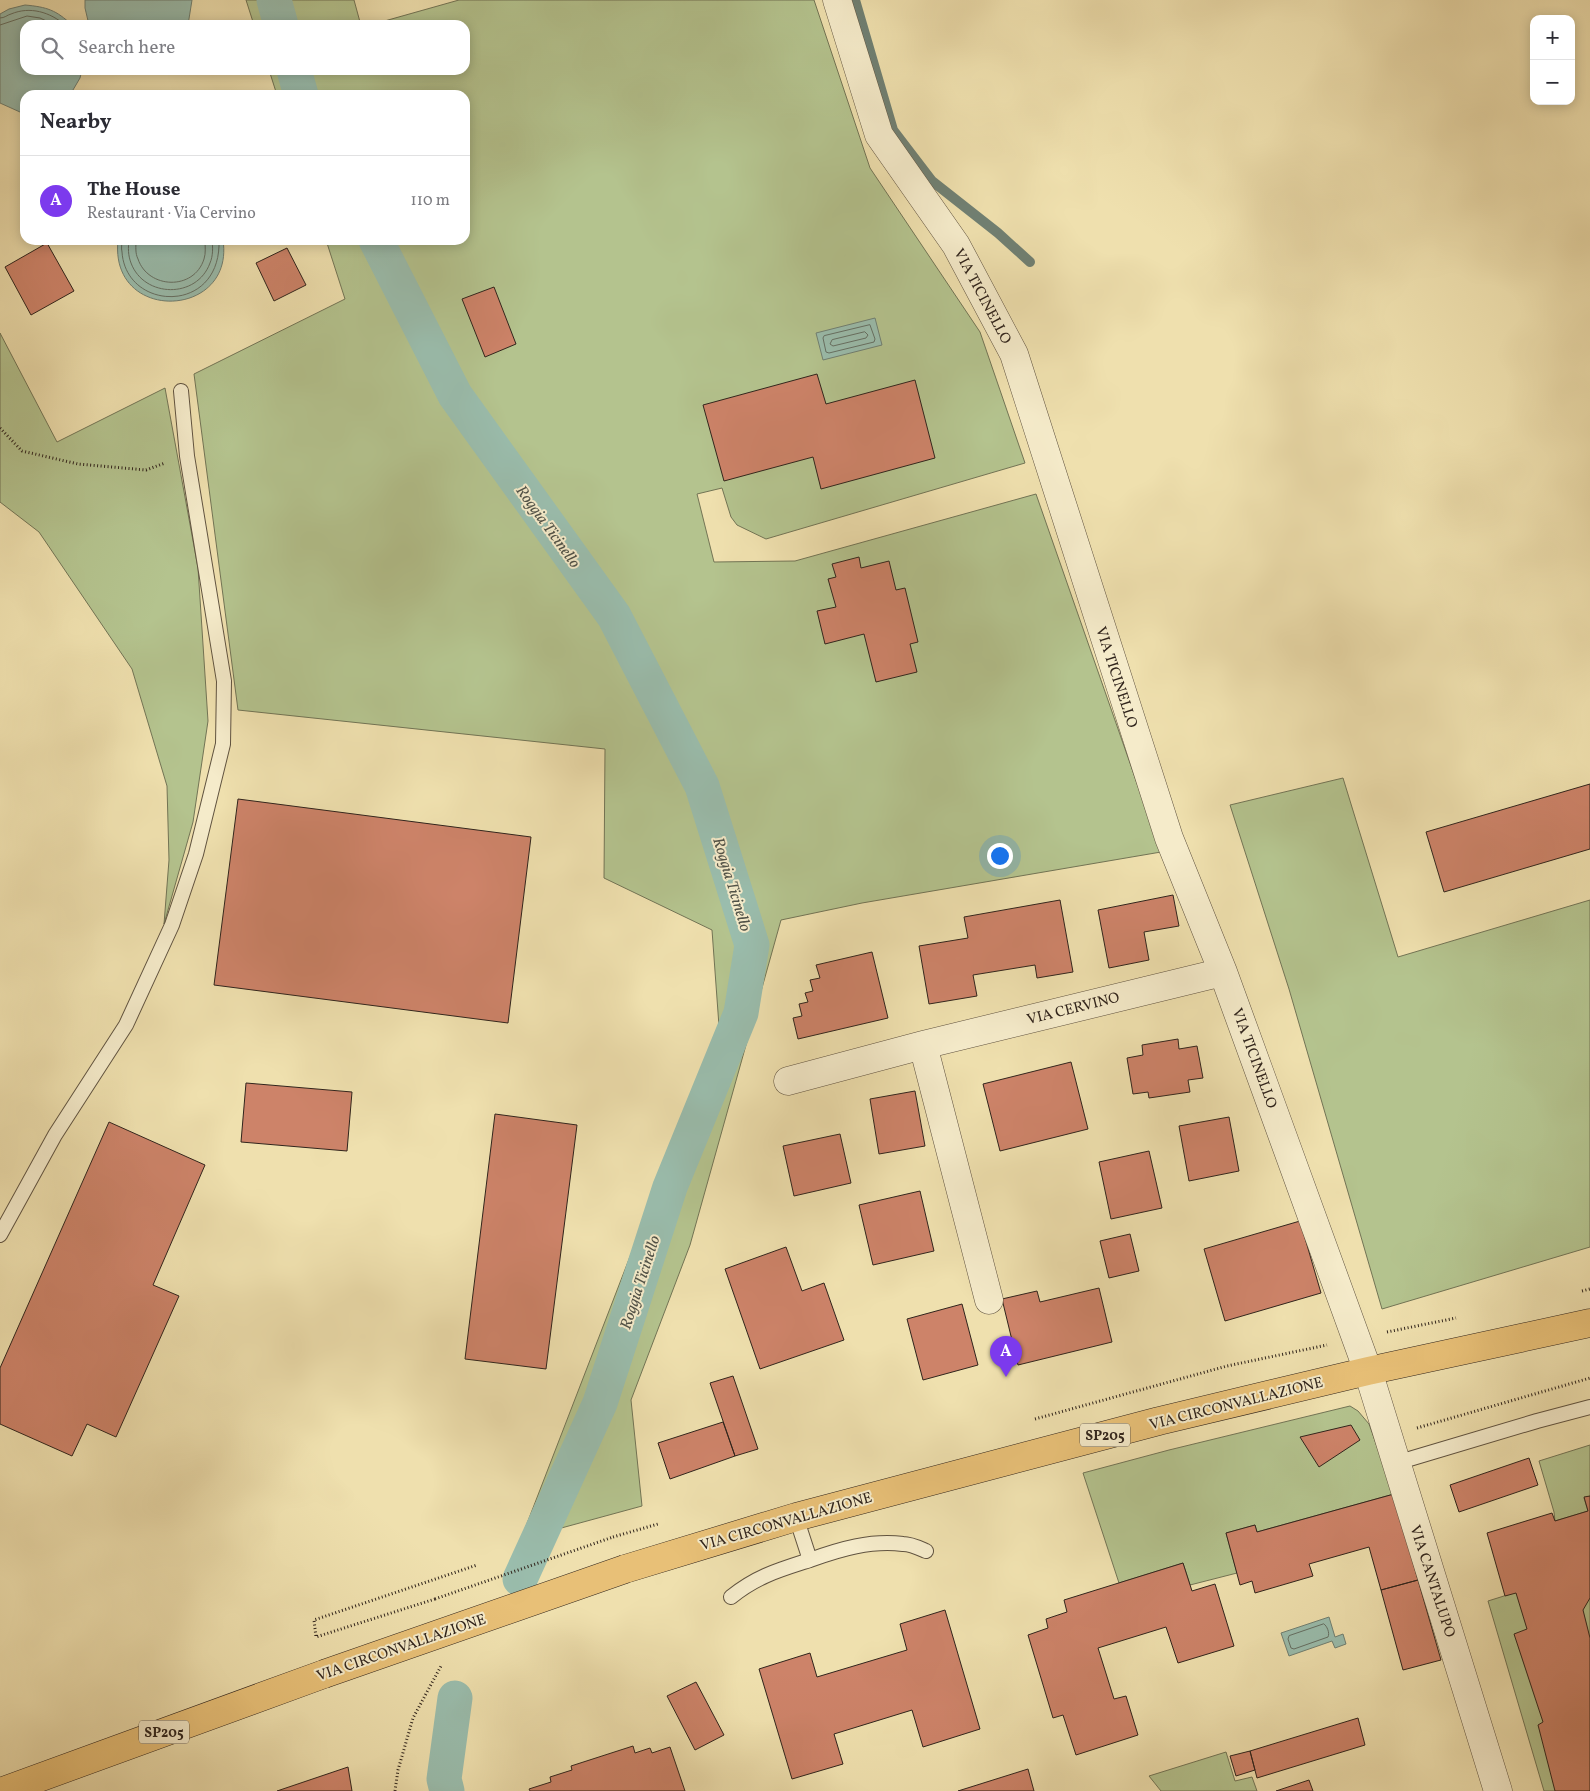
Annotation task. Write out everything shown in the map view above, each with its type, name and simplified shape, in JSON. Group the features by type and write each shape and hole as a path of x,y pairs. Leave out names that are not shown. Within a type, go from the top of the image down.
{"main road":[{"name":"VIA CIRCONVALLAZIONE","path":"4,1791 324,1674 626,1569 796,1517 1159,1421 1368,1371 1590,1323"}],"street":[{"name":"VIA TICINELLO","path":"837,0 879,134 956,245 1014,354 1169,838 1223,972 1368,1371"},
{"name":"VIA CERVINO","path":"788,1081 923,1045 1223,972"},
{"path":"923,1045 989,1300"},
{"name":"VIA CANTALUPO","path":"1368,1371 1498,1791"}],"lane":[{"path":"0,1235 55,1135 126,1025 168,934 196,854 223,744 224,681 187,456 181,391"},
{"path":"1396,1463 1590,1407"},
{"path":"796,1517 810,1560"},
{"path":"731,1597 746,1584 766,1574 838,1550 880,1544 905,1544 926,1551"},
{"path":"0,1784 4,1791"}],"path":[{"path":"0,428 22,451 78,464 146,470 187,456"},
{"path":"1387,1436 1590,1378"},
{"path":"477,1565 314,1620 316,1637 435,1599 613,1536"},
{"path":"394,1791 413,1718 443,1662"}],"green space":[{"path":"246,0 354,0 359,20 252,20"},
{"path":"459,0 814,0 870,168 980,332 1025,463 766,539 737,525 731,517 722,488 697,494 714,562 795,561 1036,494 1161,852 862,903 781,920 690,1245 631,1400 642,1506 521,1539 719,1026 712,930 604,878 605,749 238,710 194,374 345,299 328,245 470,245 470,90 275,90 271,75 470,75 470,20 388,20"},
{"path":"0,333 57,442 165,388 198,568 208,721 193,822 164,924 169,860 167,786 132,669 39,532 0,502"},
{"path":"1343,778 1398,957 1590,900 1590,1247 1382,1309 1289,989 1230,805"},
{"path":"1350,1406 1358,1411 1369,1424 1394,1494 1257,1532 1255,1525 1226,1533 1237,1573 1190,1585 1183,1563 1119,1583 1083,1473"},
{"path":"1590,1445 1590,1496 1584,1498 1588,1511 1555,1521 1539,1461"},
{"path":"1590,1569 1590,1791 1544,1791 1488,1601"},
{"path":"1226,1752 1235,1781 1252,1777 1257,1791 1161,1791 1149,1776"}],"water":[{"path":"85,0 192,0 189,20 88,20"},
{"path":"25,5 39,7 51,10 66,20 20,20 20,75 81,75 73,90 20,90 20,112 0,103 0,14 9,9"},
{"path":"118,245 223,245 222,266 210,285 193,297 172,301 150,298 132,287 120,267"},
{"path":"875,318 882,345 823,360 816,333"},
{"path":"1329,1617 1335,1637 1343,1634 1346,1644 1335,1648 1332,1641 1289,1656 1281,1633"}],"building":[{"path":"44,245 48,245 74,291 31,315 5,267"},
{"path":"287,248 306,285 274,301 256,263"},
{"path":"494,287 516,344 485,357 462,299"},
{"path":"817,374 826,404 915,380 935,458 821,489 813,457 724,481 703,405"},
{"path":"859,557 861,568 889,561 896,590 905,588 918,642 910,644 917,672 876,682 864,634 825,644 817,611 836,607 828,579 836,577 832,564"},
{"path":"1590,784 1590,849 1444,892 1426,832"},
{"path":"238,799 531,837 508,1023 214,985"},
{"path":"1173,895 1179,926 1144,932 1149,960 1109,968 1098,910"},
{"path":"1060,900 1073,972 1037,978 1035,965 973,975 977,996 929,1004 919,946 968,938 964,917"},
{"path":"872,952 888,1018 798,1039 793,1018 802,1016 799,1004 808,1002 805,993 813,991 810,980 820,978 816,965"},
{"path":"1178,1039 1179,1049 1197,1046 1203,1078 1188,1080 1190,1092 1149,1098 1148,1092 1133,1094 1127,1058 1143,1055 1142,1045"},
{"path":"1071,1062 1088,1129 1000,1151 983,1084"},
{"path":"246,1083 352,1092 347,1151 241,1142"},
{"path":"915,1091 925,1146 879,1154 870,1099"},
{"path":"495,1114 577,1125 546,1369 465,1359"},
{"path":"1229,1117 1239,1171 1189,1181 1179,1126"},
{"path":"109,1122 205,1165 153,1285 179,1296 116,1437 87,1424 72,1456 0,1424 0,1368"},
{"path":"840,1134 851,1183 794,1196 783,1146"},
{"path":"1149,1151 1162,1208 1111,1219 1099,1162"},
{"path":"920,1191 934,1251 873,1265 859,1205"},
{"path":"1300,1221 1321,1293 1225,1321 1204,1249"},
{"path":"1130,1234 1139,1271 1109,1278 1100,1241"},
{"path":"786,1247 802,1291 824,1283 844,1340 760,1369 725,1269"},
{"path":"1099,1288 1112,1342 1018,1365 1002,1299 1037,1291 1040,1302"},
{"path":"962,1304 978,1365 923,1380 907,1319"},
{"path":"733,1376 758,1449 735,1456 710,1383"},
{"path":"723,1422 735,1456 670,1479 658,1443"},
{"path":"1351,1425 1360,1440 1319,1467 1300,1437"},
{"path":"1529,1458 1538,1485 1459,1512 1450,1485"},
{"path":"1394,1494 1418,1580 1381,1590 1369,1547 1309,1564 1313,1576 1255,1593 1252,1581 1240,1585 1226,1533 1255,1525 1257,1532"},
{"path":"1590,1496 1590,1598 1583,1610 1590,1638 1590,1791 1555,1791 1538,1725 1543,1722 1514,1634 1527,1629 1516,1593 1505,1596 1487,1533 1552,1513 1555,1521 1588,1511 1584,1497"},
{"path":"1183,1563 1192,1591 1215,1584 1234,1646 1178,1663 1166,1627 1098,1648 1114,1699 1126,1696 1138,1735 1076,1755 1063,1715 1053,1718 1028,1635 1048,1628 1046,1619 1067,1612 1064,1600"},
{"path":"1418,1580 1441,1660 1403,1670 1381,1590"},
{"path":"945,1610 980,1729 923,1747 912,1710 834,1734 843,1764 792,1779 759,1669 810,1653 817,1677 907,1650 900,1624"},
{"path":"696,1682 724,1735 695,1750 667,1696"},
{"path":"1358,1718 1365,1745 1257,1778 1250,1751"},
{"path":"633,1746 635,1753 650,1748 652,1753 670,1747 685,1791 530,1791 529,1789 551,1782 550,1777 572,1770 571,1766"},
{"path":"1250,1751 1255,1770 1236,1776 1230,1756"},
{"path":"348,1767 352,1791 277,1791"},
{"path":"1028,1769 1034,1791 958,1791"},
{"path":"1309,1780 1313,1791 1276,1791"}],"waterway":[{"name":"Roggia Ticinello","path":"274,0 280,20"},
{"path":"855,0 893,130 932,181 998,233 1030,262"},
{"name":"Roggia Ticinello","path":"295,75 300,90"},
{"name":"Roggia Ticinello","path":"379,245 455,395 614,616 702,786 752,945 741,1013 670,1187 600,1403 520,1579"},
{"name":"Roggia Ticinello","path":"447,1791 444,1779 455,1698"}],"place":[{"name":"The House","path":"1006,1377"}]}
